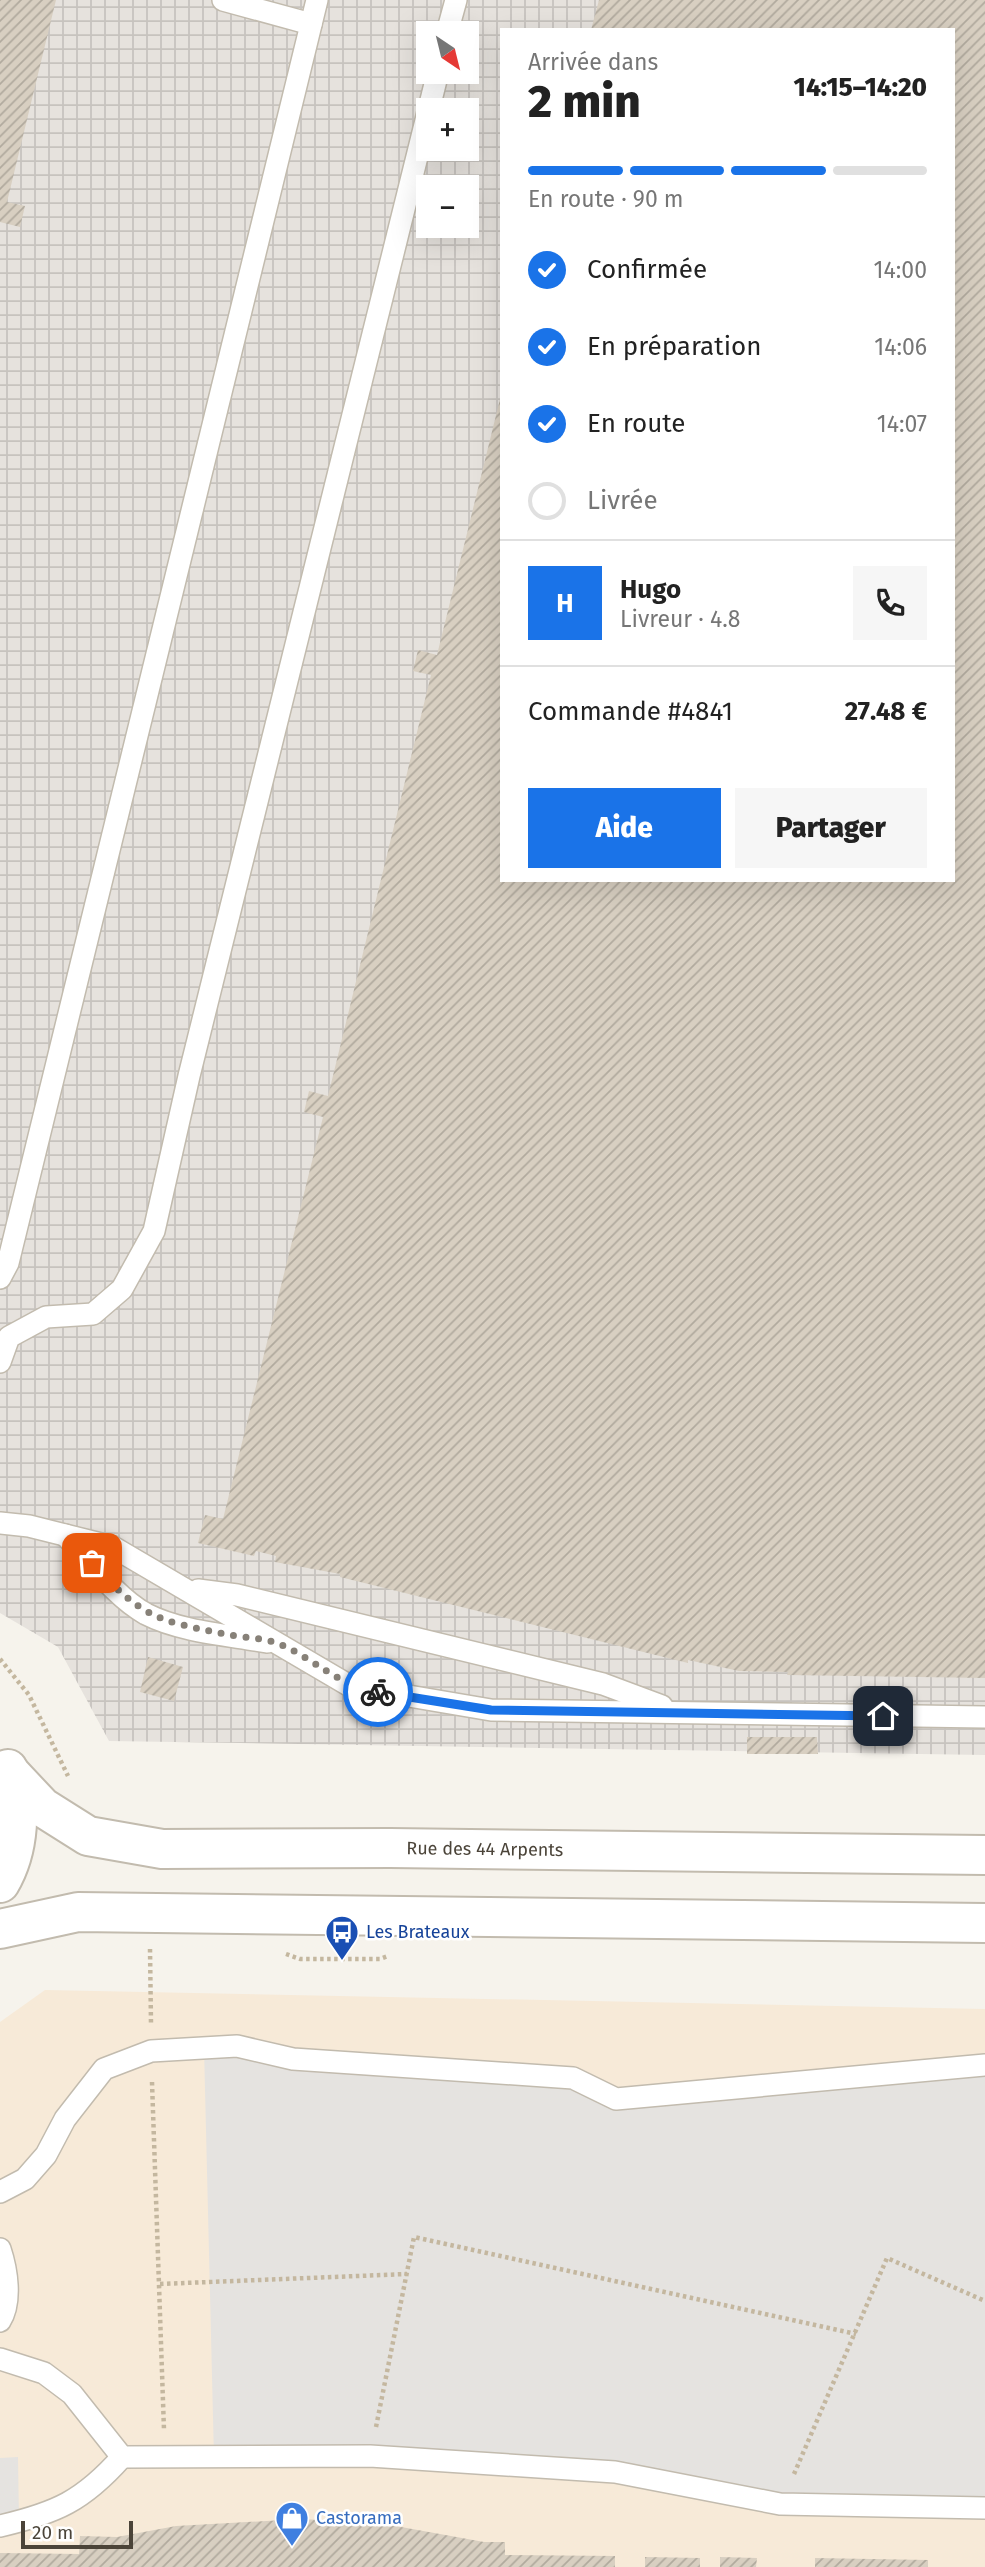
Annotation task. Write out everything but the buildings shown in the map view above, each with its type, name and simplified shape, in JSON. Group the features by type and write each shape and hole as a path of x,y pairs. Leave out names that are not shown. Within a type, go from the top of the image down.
{"street":[{"name":"Rue des 44 Arpents","path":"5,1764 42,1807 88,1836 162,1849 390,1848 985,1855"},
{"name":"Rue des 44 Arpents","path":"0,1883 9,1867 18,1820 5,1764"},
{"path":"0,1929 78,1912 985,1923"}],"lane":[{"path":"223,0 311,24"},
{"path":"0,1278 8,1263 38,1148 106,858 317,0"},
{"path":"450,21 456,0"},
{"path":"0,1362 9,1337 46,1317 93,1314 122,1289 154,1231 189,1076 435,84"},
{"path":"0,1523 113,1546 189,1588 350,1686 415,1699 491,1710 985,1717"},
{"path":"64,1534 123,1597 147,1614 177,1624 280,1644"},
{"path":"189,1588 237,1595 603,1684 676,1711"},
{"path":"0,2192 25,2179 46,2155 65,2119 104,2070 151,2051 237,2046 293,2059 573,2078 616,2099 985,2065"},
{"path":"0,2249 7,2284 5,2313 0,2321"},
{"path":"0,2359 44,2373 72,2395 122,2457 164,2459 370,2456 615,2472 780,2504 985,2508"},
{"path":"0,2526 43,2516 80,2497 98,2485 122,2457"}],"path":[{"path":"0,1659 29,1695 68,1776 76,1785"},
{"path":"150,1947 164,2459"},
{"path":"370,2456 414,2237 856,2334"},
{"path":"780,2504 887,2258 985,2301"},
{"path":"160,2284 407,2274"}],"shaded area":[{"path":"0,0 985,0 985,1755 109,1741 58,1647 0,1613"},
{"path":"45,1990 985,2009 985,2567 0,2567 0,2022"},
{"path":"204,2048 573,2078 617,2099 985,2065 985,2508 842,2505 615,2472 214,2458"},
{"path":"18,2457 19,2521 0,2521 0,2458"}],"way so far":[{"path":"92,1563 123,1597 147,1614 177,1624 280,1644 350,1686 378,1692"}],"place":[{"name":"Les Brateaux","path":"342,1962"},
{"name":"Castorama","path":"292,2548"}],"route":[{"path":"378,1692 491,1710 883,1716"}]}
